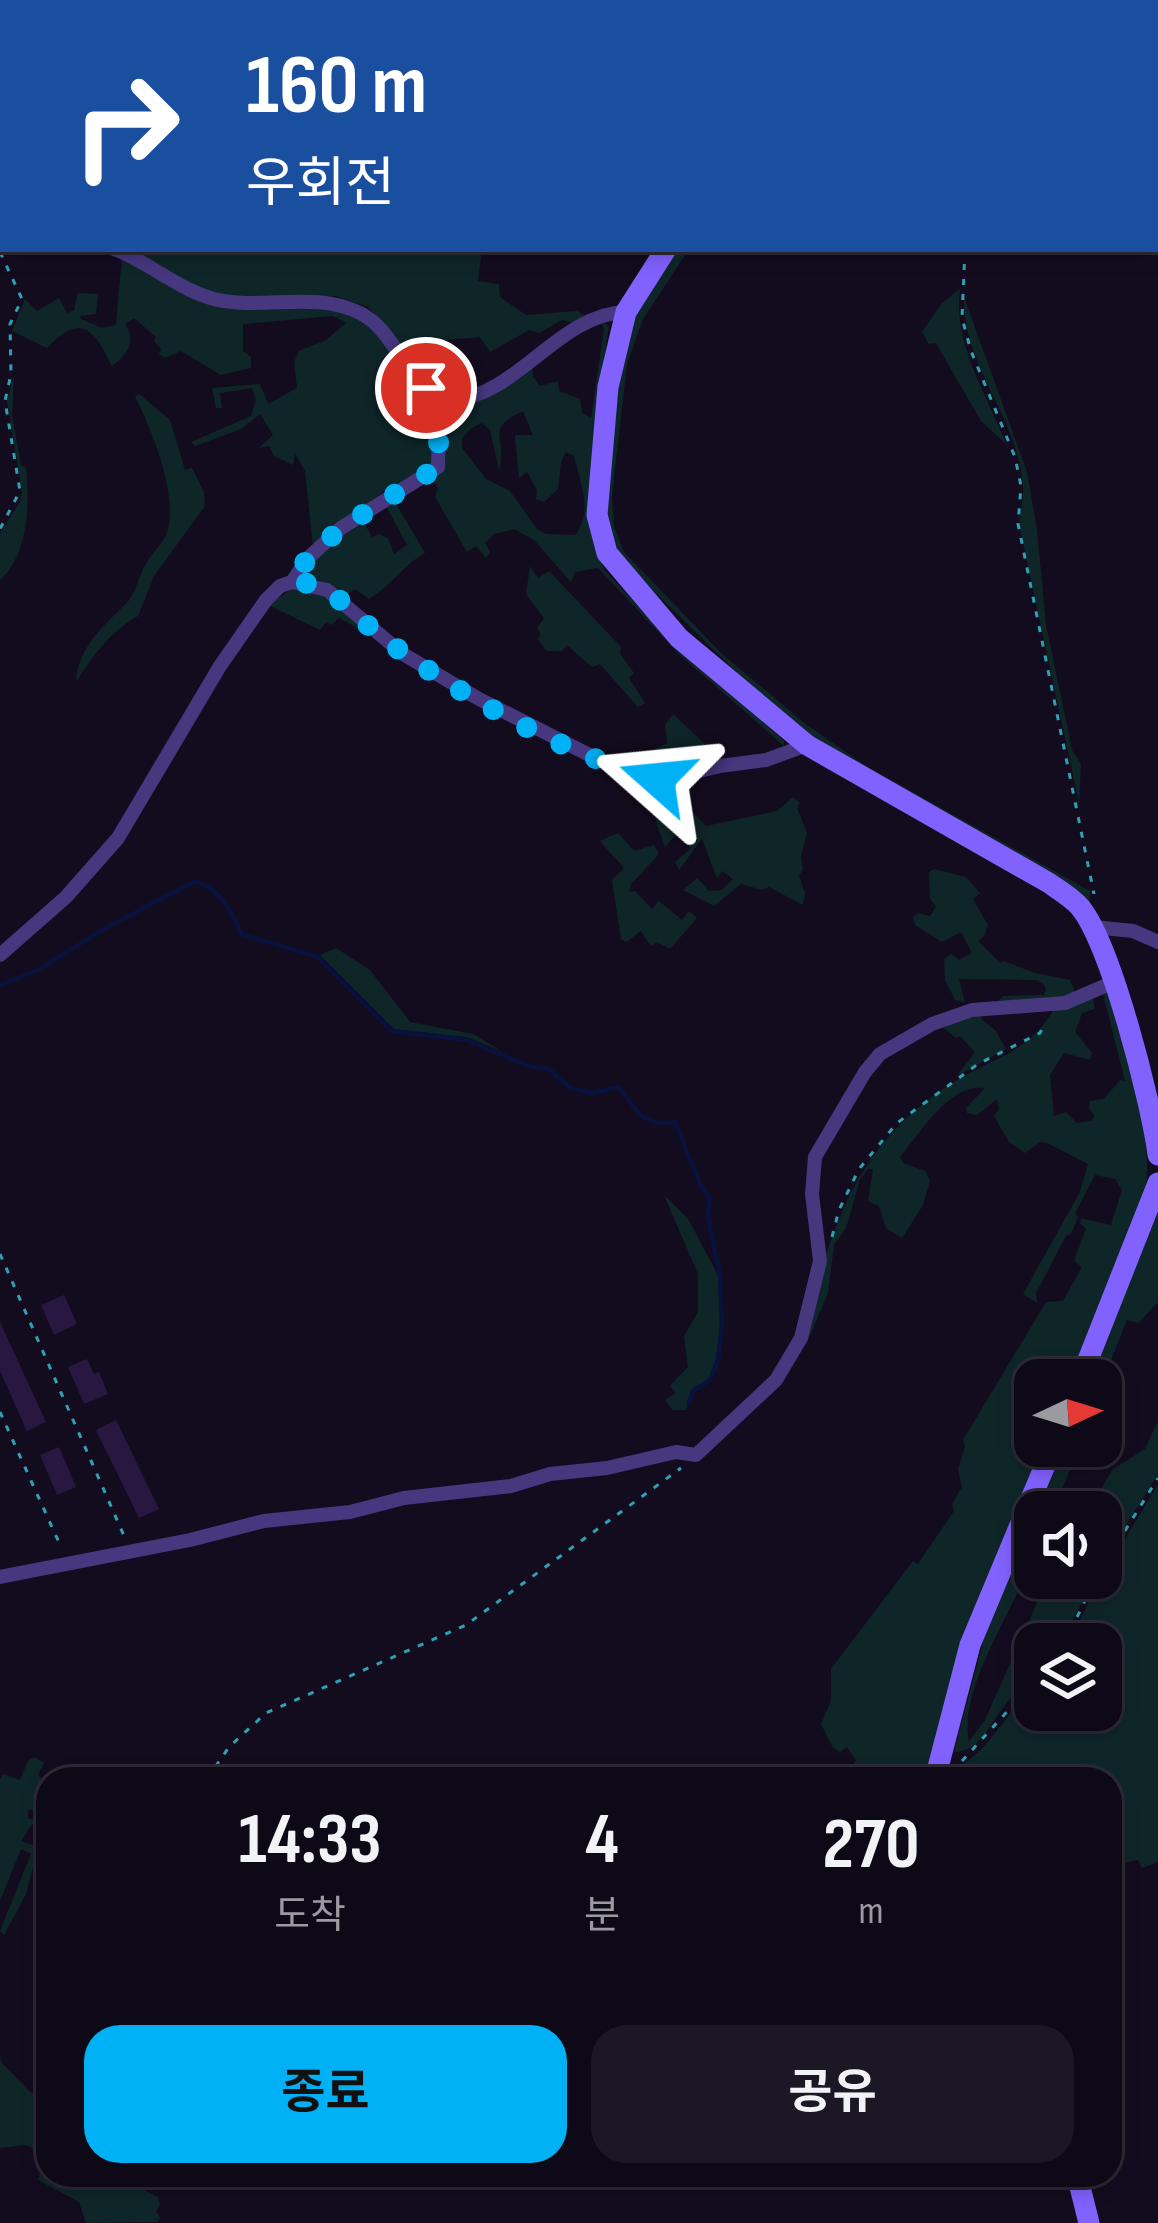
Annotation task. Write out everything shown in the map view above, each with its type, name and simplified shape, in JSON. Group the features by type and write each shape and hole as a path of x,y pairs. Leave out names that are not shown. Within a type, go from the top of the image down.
{"main road":[{"path":"664,252 626,312 606,401 597,515 607,554 679,638 807,745 1049,883 1081,907 1114,982 1158,1155"},
{"path":"1088,1359 1158,1183"},
{"path":"939,1767 970,1645 1044,1467"},
{"path":"1080,2187 1088,2223"}],"street":[{"path":"120,252 215,299 254,304 324,302 356,311 377,325 426,388 452,400 480,392 601,315 626,312"},
{"path":"292,582 307,559 341,528 438,467 439,422 452,400"},
{"path":"0,955 66,897 118,838 220,666 266,600 292,582 327,590 403,654 479,699 615,768 671,778 766,760 807,745"},
{"path":"1093,927 1133,931 1158,942"},
{"path":"0,1577 264,1521 511,1486 550,1474 676,1453 696,1455 757,1401 792,1357 811,1309 820,1261 812,1194 815,1157 880,1054 932,1024 972,1010 1053,1005 1114,982"}],"path":[{"path":"965,252 962,318 1016,458 1022,486 1018,524 1094,888 1093,927"},
{"path":"0,253 22,299 10,325 11,374 5,401 20,491 0,529"},
{"path":"820,1261 838,1225 845,1194 879,1141 961,1076 1040,1033 1053,1005"},
{"path":"0,1254 131,1550"},
{"path":"0,1412 69,1563"},
{"path":"216,1767 229,1747 266,1713 466,1625 696,1455"},
{"path":"1122,1535 1158,1478"},
{"path":"950,1767 969,1756 1014,1702"}],"green space":[{"path":"482,252 478,281 499,284 500,297 526,315 577,311 585,316 573,323 562,320 539,333 529,330 490,352 480,337 446,340 443,361 431,382 368,307 336,296 239,299 199,288 136,253"},
{"path":"676,252 687,252 643,319 627,364 612,495 614,527 624,552 721,653 807,725 866,766 1090,891 1090,912 818,741 771,706 623,561 605,522 612,417 632,322"},
{"path":"122,257 195,297 324,307 365,321 443,403 436,459 421,476 388,488 313,546 305,471 295,454 293,465 274,456 269,446 259,448 273,435 260,414 241,429 195,446 191,442 251,416 256,400 252,388 220,393 222,408 216,408 212,388 260,384 268,404 297,388 294,362 299,351 326,340 346,323 333,316 243,324 243,351 251,357 251,368 221,375 181,351 165,358 159,354 156,337 134,318 125,324 129,347 112,366 86,330 69,330 47,348 12,331 25,299 37,311 59,298 67,313 74,310 78,293 98,294 96,314 81,319 102,328 116,325"},
{"path":"960,289 966,349 1006,444 981,421 936,343 929,344 922,332 942,303"},
{"path":"964,297 1027,472 1046,625 1072,750 1081,764 1079,803 1019,524 1023,491 1019,461 972,346"},
{"path":"601,322 609,326 588,516 598,556 606,572 651,620 784,741 784,746 680,655 598,568 575,572 571,582 534,540 514,529 494,534 485,543 490,552 486,558 476,546 467,552 435,497 438,488 432,477 443,425 455,405 532,364 540,386 558,381 559,391 580,399 582,413 591,418 604,329","holes":["523,411 533,435 515,435 519,478 527,472 537,490 536,499 544,502 558,489 561,462 566,452 574,456 585,506 575,535 537,529 510,491 486,479 462,448 462,439 482,423 490,430 499,470 499,435 504,423"]},
{"path":"14,375 12,416 21,465 26,468 27,513 22,543 0,580 0,533 22,491 7,401"},
{"path":"139,394 170,420 185,470 192,468 205,506 154,576 138,616 103,644 76,682 86,648 129,600 167,533 167,483 135,397"},
{"path":"393,499 425,553 384,588 369,599 355,589 344,596 306,572 332,541 362,519 372,537 388,538 394,554 407,545 385,504"},
{"path":"530,566 538,578 549,571 621,647 620,654 634,673 629,678 645,703 638,707 600,664 592,667 567,645 562,651 547,651 537,628 544,618 526,594"},
{"path":"296,586 319,589 363,626 361,630 339,618 320,630 268,605"},
{"path":"673,714 723,761 647,772 643,755 667,743 665,725"},
{"path":"637,780 668,791 706,826 777,811 793,797 800,803 797,808 807,833 799,876 805,893 803,905 769,887 762,890 741,884 714,906 683,890 697,878 709,891 722,890 733,879 722,871 717,878 702,839 679,870 675,862 694,838 684,826 665,847 656,822 659,813 672,808 672,802 655,801"},
{"path":"618,833 634,851 654,845 659,854 629,892 635,891 652,909 659,901 682,920 689,911 697,918 670,949 657,942 651,946 641,931 626,942 621,939 612,880 624,868 600,841"},
{"path":"934,869 966,877 980,893 973,899 988,925 978,941 1000,963 1070,980 1076,994 1033,1003 998,1001 1003,996 1044,995 1046,989 1036,980 959,979 965,1002 955,1000 945,980 944,959 951,954 959,960 972,953 961,932 942,942 915,925 913,917 918,913 930,916 936,906 930,899 929,872"},
{"path":"336,948 370,970 410,1022 473,1034 503,1052 467,1037 394,1029 320,955"},
{"path":"1102,990 1110,997 1141,1116 1146,1186 1077,1359 1014,1359 1014,1467 1033,1467 1023,1491 1014,1491 1014,1514 966,1634 928,1767 853,1767 856,1760 847,1747 840,1752 833,1748 821,1724 831,1701 831,1669 913,1561 918,1564 954,1511 952,1504 962,1487 958,1469 963,1440 1046,1302 1063,1301 1082,1267 1074,1261 1086,1229 1081,1218 1111,1225 1122,1190 1115,1179 1095,1175 1075,1213 1078,1217 1071,1234 1036,1293 1037,1303 1023,1294 1080,1192 1088,1164 1047,1143 1040,1142 1025,1153 1009,1142 994,1116 999,1109 997,1099 977,1115 967,1113 966,1108 985,1088 972,1089 937,1111 900,1157 903,1163 925,1171 930,1181 923,1205 902,1238 886,1228 879,1206 868,1201 873,1169 860,1180 846,1228 834,1245 828,1293 803,1343 834,1232 865,1168 913,1112 946,1087 1021,1046 1054,1008 1092,993 1095,1009 1082,1013 1075,1032 1092,1053 1090,1060 1064,1053 1050,1075 1054,1116 1066,1112 1077,1123 1091,1121 1095,1116 1090,1101 1104,1099 1120,1080 1125,1081"},
{"path":"981,1011 981,1019 996,1031 1006,1049 957,1076 975,1052 941,1026"},
{"path":"664,1195 688,1219 718,1275 716,1360 708,1379 692,1390 686,1410 673,1410 665,1400 676,1393 670,1386 688,1367 684,1336 698,1312 698,1274"},
{"path":"1158,1213 1158,1302 1138,1323 1127,1320 1111,1359 1097,1359"},
{"path":"1158,1421 1158,1474 1122,1531 1122,1491 1100,1491 1113,1469 1145,1449"},
{"path":"1052,1467 1071,1467 1061,1491 1042,1491"},
{"path":"1158,1485 1158,1862 1142,1868 1138,1860 1122,1863 1122,1767 959,1767 987,1744 1014,1709 1014,1731 1122,1731 1122,1623 1078,1623 1090,1599 1122,1599 1122,1544"},
{"path":"1014,1563 1014,1599 972,1695 969,1741 985,1720 1014,1655 1014,1696 978,1742 954,1752 984,1639"},
{"path":"1039,1599 1084,1599 1072,1623 1028,1623"},
{"path":"34,1757 44,1763 36,1767 36,1809 28,1810 28,1818 35,1820 21,1841 36,1846 36,1855 26,1894 4,1935 0,1931 31,1854 21,1849 0,1901 0,1779 3,1774 20,1780"},
{"path":"0,2056 36,2095 36,2150 25,2145 0,2148"},
{"path":"51,2187 147,2187 158,2197 160,2218 157,2222 86,2223 79,2202"}],"building":[{"path":"64,1295 77,1324 54,1335 41,1305"},
{"path":"0,1322 46,1422 27,1431 0,1371"},
{"path":"87,1359 94,1374 99,1372 108,1394 84,1404 68,1367"},
{"path":"116,1420 159,1509 139,1518 96,1430"},
{"path":"59,1447 76,1487 57,1495 40,1455"}],"waterway":[{"path":"0,985 38,970 195,881 218,895 241,934 318,957 392,1031 466,1040 529,1066 549,1069 570,1088 593,1093 619,1087 647,1119 675,1122 709,1197 722,1326 710,1380 693,1391 689,1403"}],"route":[{"path":"426,388 452,400 439,422 438,467 341,528 307,559 292,582 304,581 327,590 403,654 479,699 615,768 657,779"}]}
